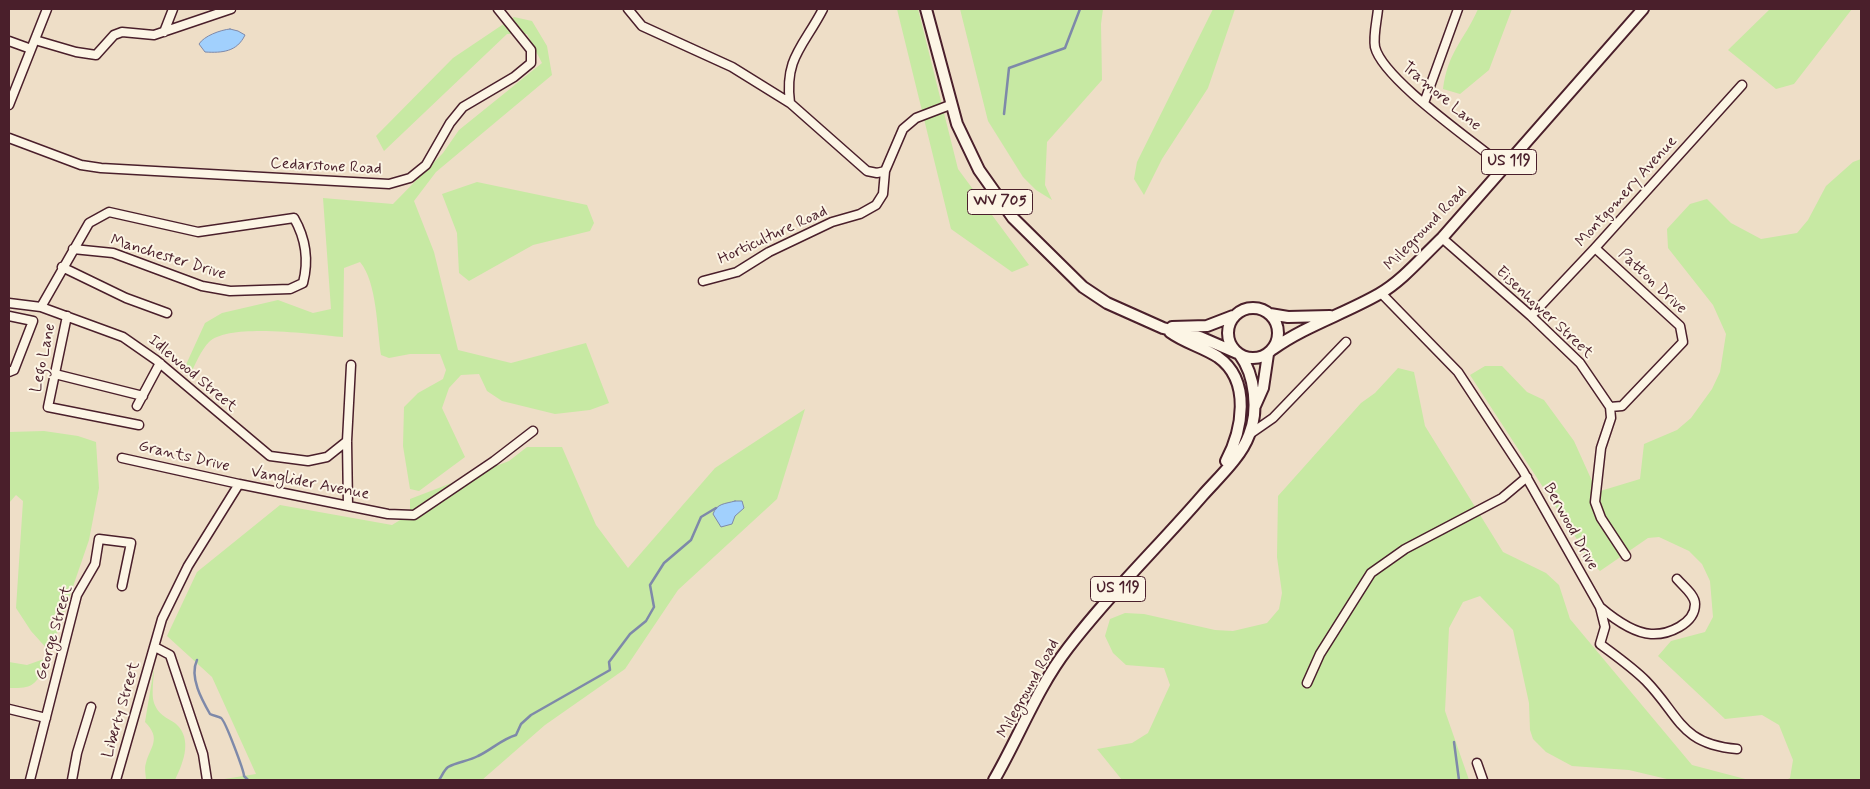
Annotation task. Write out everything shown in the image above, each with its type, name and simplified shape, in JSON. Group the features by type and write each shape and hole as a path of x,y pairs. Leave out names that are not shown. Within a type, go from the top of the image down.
{"main road":[{"name":"WV 705","path":"926,9 950,105 966,146 989,188 1029,236 1083,287 1107,303 1163,328 1200,337 1239,354"},
{"name":"Mileground Road","path":"994,780 1042,690 1067,649 1216,480 1245,444 1250,434 1254,410 1263,388 1271,351 1334,316 1381,293 1442,238 1643,9"},
{"path":"1249,308 1262,309 1270,314 1278,330 1278,336 1271,351 1252,359 1239,354 1228,339 1228,331 1234,316 1249,308"},
{"name":"Mileground Road","path":"1270,314 1288,317 1334,316"},
{"name":"WV 705","path":"1163,328 1207,326 1234,316"},
{"path":"1163,328 1183,341 1217,357 1224,362 1235,378 1241,402 1237,438 1216,480"},
{"name":"Mileground Road","path":"1239,354 1250,369 1254,410"}],"street":[{"path":"9,105 47,9"},
{"path":"164,32 173,9"},
{"path":"35,40 76,52 96,55 114,36 122,32 154,35 231,9"},
{"name":"Cedarstone Road","path":"9,138 76,163 101,168 389,184 410,178 426,165 450,123 462,107 514,77 531,62 531,50 498,9"},
{"path":"628,9 642,26 732,68 790,102 867,171 878,173 885,171"},
{"path":"790,102 788,82 791,64 822,9"},
{"name":"Tramore Lane","path":"1378,9 1375,47 1387,69 1408,91 1504,167"},
{"path":"1424,103 1458,9"},
{"path":"9,41 31,49"},
{"name":"Montgomery Avenue","path":"1531,316 1742,85"},
{"name":"Horticulture Road","path":"703,281 737,272 769,252 832,222 860,214 876,205 883,194 885,171 903,129 916,118 950,105"},
{"name":"Manchester Drive","path":"41,307 62,267 73,249 89,223 109,212 198,232 294,218 303,234 307,265 303,283 290,289 230,291 202,286 113,253 73,249"},
{"name":"Eisenhower Street","path":"1442,238 1531,316 1580,363 1610,407"},
{"name":"Patton Drive","path":"1595,248 1680,326 1683,342 1622,406 1610,407"},
{"path":"62,267 126,298 167,313"},
{"name":"Berwood Drive","path":"1381,293 1458,372 1527,477 1600,607 1605,628 1600,644 1646,682 1684,728 1705,744 1737,749"},
{"name":"Idlewood Street","path":"9,303 41,307 123,336 160,364 270,456 286,460 308,461 327,457 347,441"},
{"path":"9,316 33,321 14,370 9,372"},
{"name":"Lego Lane","path":"67,316 48,407 139,425"},
{"name":"Mileground Road","path":"1250,434 1265,426 1346,342"},
{"path":"137,406 160,364"},
{"path":"348,506 347,441 352,364"},
{"path":"55,374 143,396"},
{"path":"1610,407 1611,418 1601,448 1595,502 1602,518 1626,556"},
{"name":"Vanglider Avenue","path":"155,647 162,619 188,566 239,484 388,514 414,515 494,462 533,431"},
{"name":"Grants Drive","path":"122,458 239,484"},
{"path":"1307,683 1320,654 1371,573 1405,549 1502,498 1527,477"},
{"name":"George Street","path":"30,780 77,595 95,564 99,540 131,543 122,586"},
{"path":"1600,607 1612,618 1651,634 1684,625 1692,615 1695,604 1692,596 1677,579"},
{"path":"155,647 170,655 203,754 207,780"},
{"name":"Liberty Street","path":"116,780 155,647"},
{"path":"72,780 77,753 91,707"},
{"path":"9,709 46,718"},
{"path":"1477,763 1482,780"}],"green space":[{"path":"897,9 918,9 958,169 1029,265 1012,272 951,229"},
{"path":"960,9 1103,9 1101,24 1102,80 1047,142 1045,185 1052,200 1036,190 1023,177 988,121"},
{"path":"1213,9 1235,9 1208,88 1162,159 1144,195 1134,179 1137,162"},
{"path":"1478,9 1512,9 1489,70 1460,94 1443,89 1445,76 1453,55"},
{"path":"1770,9 1852,9 1794,84 1776,89 1728,50"},
{"path":"514,17 532,21 547,46 552,75 436,172 414,201 434,252 458,350 511,363 586,343 609,403 590,410 555,414 502,401 487,391 479,374 461,375 449,388 442,408 465,457 419,491 410,489 403,446 404,407 418,393 443,379 446,370 440,354 410,354 389,358 381,355 373,293 366,271 360,262 344,268 343,337 273,331 235,332 220,336 209,342 190,375 184,369 205,323 222,313 278,300 313,313 331,309 323,198 393,204 443,153 459,130 542,63 527,34 507,34 384,151 376,136 453,58"},
{"path":"1861,159 1861,780 1786,780 1790,778 1793,760 1779,725 1762,715 1725,719 1658,656 1671,641 1705,632 1713,617 1710,581 1702,564 1689,551 1659,537 1648,538 1600,571 1586,558 1578,541 1470,375 1485,366 1502,366 1527,392 1544,400 1574,441 1597,492 1640,479 1644,444 1677,430 1691,418 1712,389 1720,372 1726,334 1713,305 1668,248 1667,229 1690,204 1707,199 1731,223 1761,239 1797,233 1808,220 1826,186 1853,162"},
{"path":"477,182 587,205 594,223 590,231 533,245 469,281 459,273 457,233 442,194"},
{"path":"1398,368 1414,372 1425,426 1503,552 1546,573 1559,585 1570,619 1692,765 1749,780 1671,780 1629,770 1572,766 1546,752 1533,739 1530,730 1529,703 1513,630 1480,596 1463,602 1449,628 1445,711 1469,780 1122,780 1097,749 1132,743 1148,733 1170,685 1164,668 1126,665 1113,653 1105,636 1110,619 1125,613 1144,614 1215,630 1233,631 1267,623 1279,609 1282,593 1277,557 1278,496 1361,403 1375,393"},
{"path":"805,409 777,499 678,590 625,669 545,725 482,780 218,780 256,774 212,677 167,636 197,572 280,505 392,525 410,514 410,499 509,461 527,447 562,447 596,525 628,568 715,468"},
{"path":"44,431 78,436 96,442 99,488 89,540 45,668 32,685 9,688 9,662 27,665 44,659 49,651 31,631 16,608 23,501 16,495 9,503 9,432"},
{"path":"154,668 154,703 159,712 179,727 185,740 184,754 175,780 146,780 145,765 154,738 153,733 145,722"}],"water":[{"path":"230,29 245,35 242,41 233,48 223,52 205,52 199,44 213,34"},
{"path":"742,501 744,508 735,516 732,524 721,527 713,514 715,510 722,504"}],"waterway":[{"path":"1004,114 1009,68 1065,48 1080,9"},
{"path":"439,780 448,767 483,754 506,739 516,735 521,724 531,715 610,670 609,662 630,634 646,621 654,607 650,585 664,563 691,540 701,517 716,508"},
{"path":"197,660 195,681 200,695 210,714 220,717 223,721 244,776 248,780"},
{"path":"1454,742 1459,780"}]}
